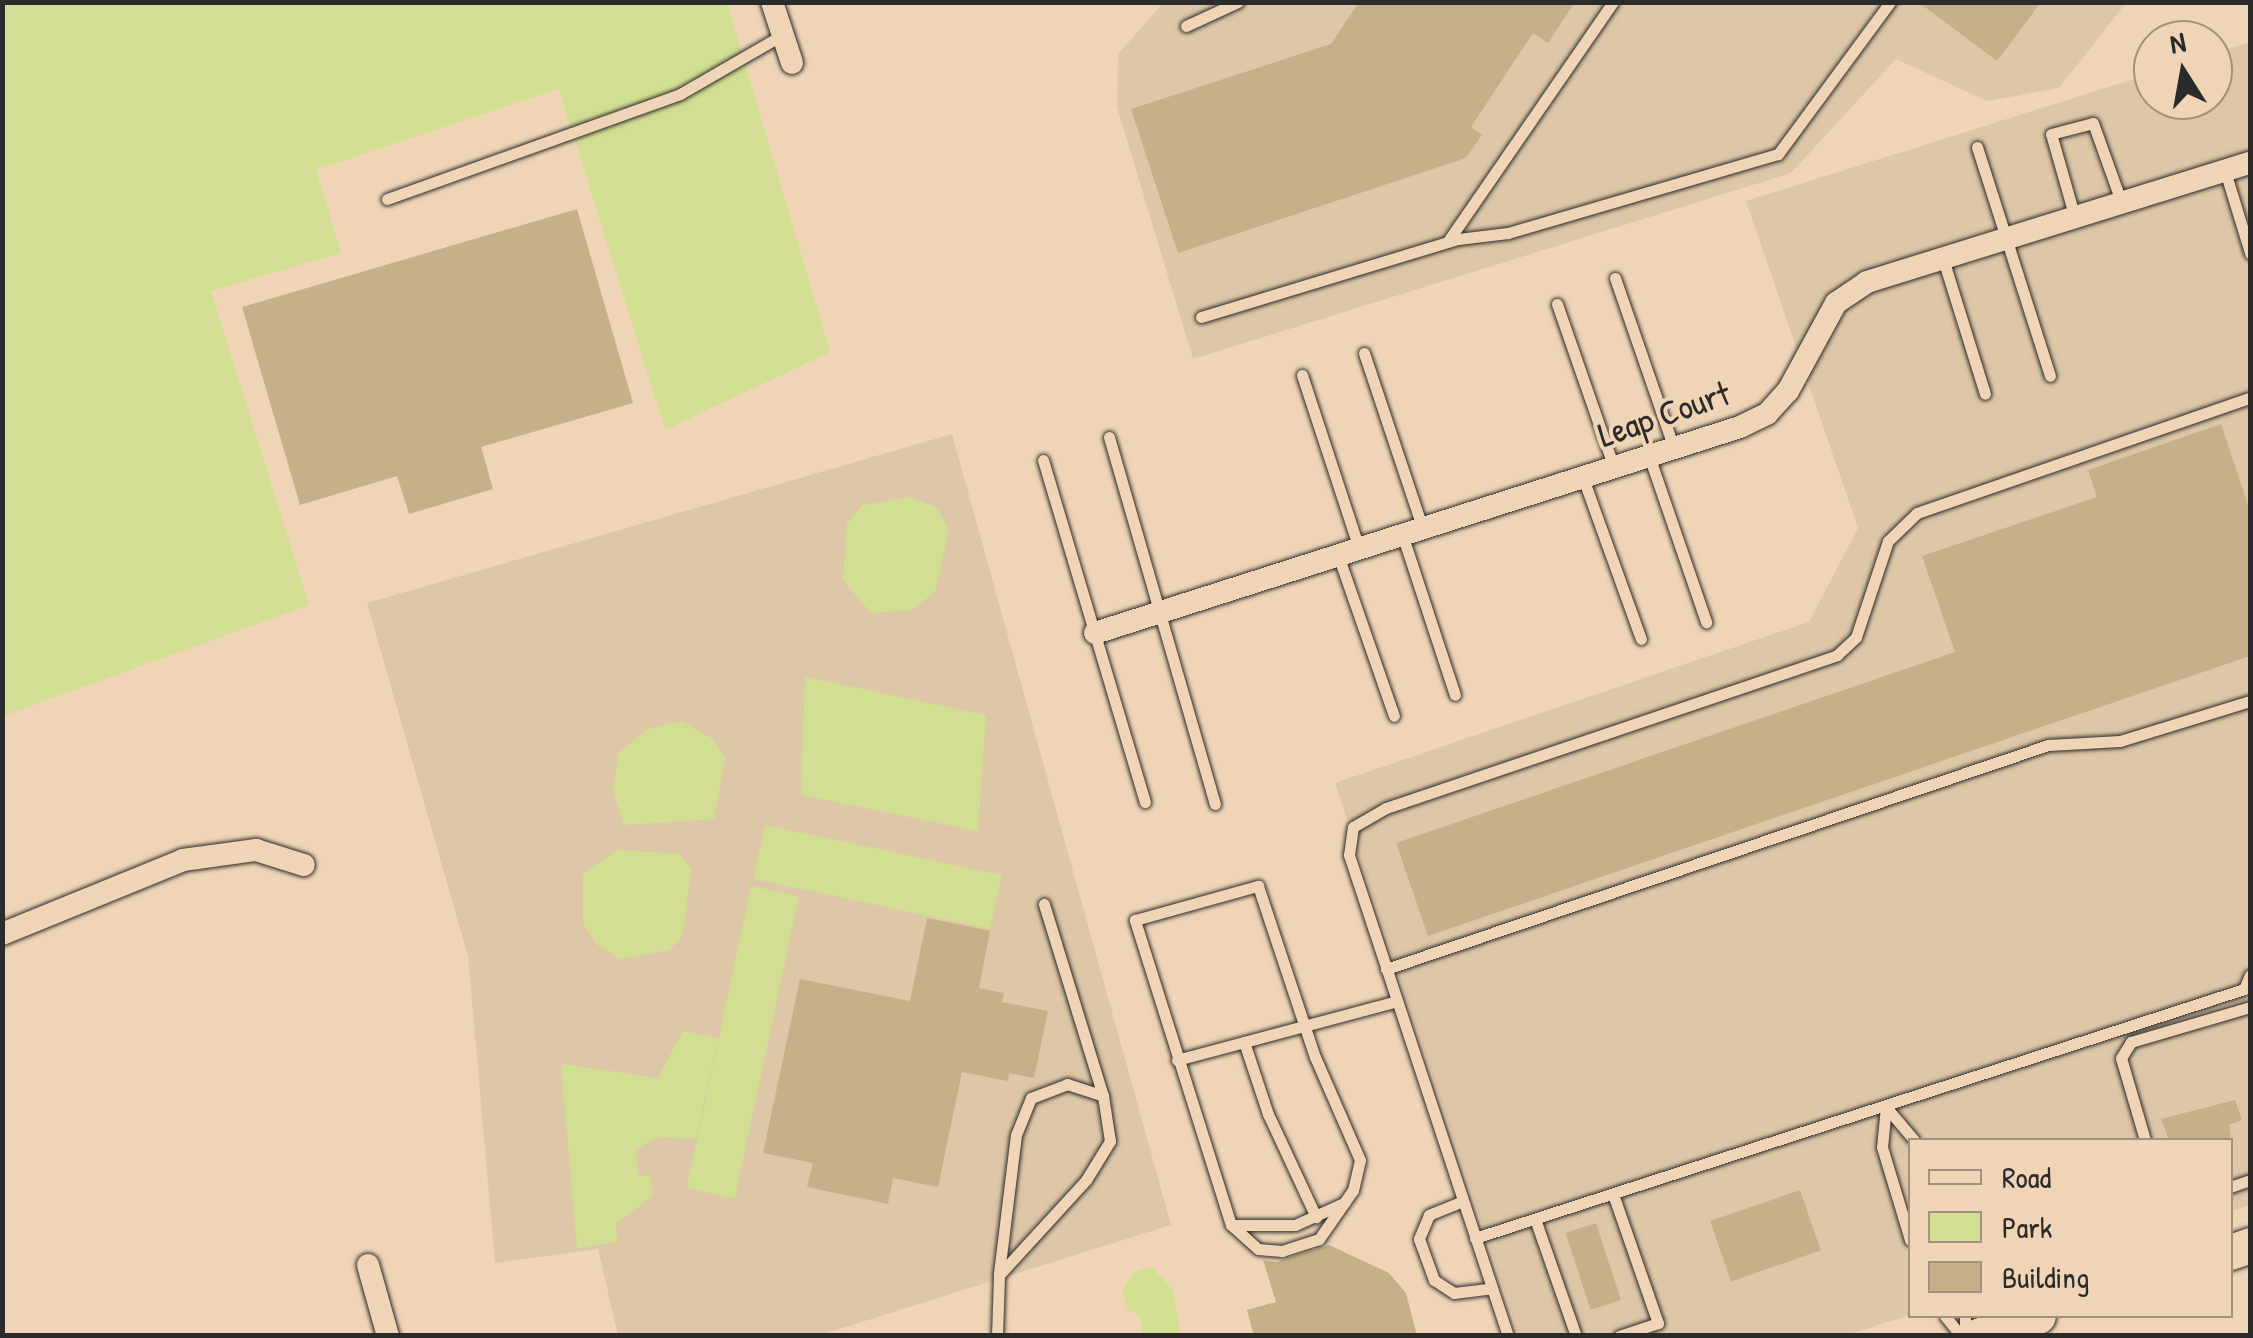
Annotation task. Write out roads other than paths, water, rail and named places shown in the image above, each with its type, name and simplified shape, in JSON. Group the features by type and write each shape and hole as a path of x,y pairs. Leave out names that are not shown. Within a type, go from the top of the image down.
{"main road":[{"path":"1977,1336 2032,1318"}],"street":[{"path":"772,2 792,63"},
{"name":"Leap Court","path":"1095,632 1414,534 1768,414 1788,392 1836,303 1867,282 2250,163"},
{"path":"2,934 183,860 256,850 304,865"},
{"path":"368,1264 388,1336"}],"lane":[{"path":"1186,26 1238,2"},
{"path":"1447,242 1613,2"},
{"path":"1201,317 1447,242 1508,233 1778,154 1890,2"},
{"path":"387,199 680,94 782,35"},
{"path":"2076,218 2051,134 2093,122 2122,204"},
{"path":"1977,146 2050,376"},
{"path":"2226,171 2250,253"},
{"path":"1943,259 1985,394"},
{"path":"1615,278 1674,448"},
{"path":"1557,304 1614,468"},
{"path":"1364,353 1455,695"},
{"path":"1302,375 1394,716"},
{"path":"1508,1336 1349,854 1354,827 1386,808 1837,655 1856,637 1888,540 1917,513 2250,398"},
{"path":"1109,436 1215,804"},
{"path":"1650,456 1706,622"},
{"path":"1042,460 1145,802"},
{"path":"1583,478 1641,639"},
{"path":"1386,969 2038,748 2120,741 2250,701"},
{"path":"1258,886 1303,1025 1357,1148 1348,1201 1319,1240 1282,1251 1258,1249 1231,1225 1135,920 1258,886"},
{"path":"999,1274 1086,1180 1110,1142 1104,1096 1044,904"},
{"path":"2144,1138 2121,1058 2131,1042 2250,1006 2244,989 2250,975"},
{"path":"1475,1238 2244,989"},
{"path":"1177,1060 1397,1000"},
{"path":"1244,1042 1268,1114 1316,1217"},
{"path":"997,1336 999,1274 1016,1135 1031,1098 1067,1084 1104,1096"},
{"path":"1886,1107 1912,1138"},
{"path":"1886,1107 1882,1147 1908,1233"},
{"path":"1613,1194 1658,1322 1619,1336"},
{"path":"1231,1225 1295,1224 1348,1201"},
{"path":"1463,1202 1429,1216 1419,1239 1434,1280 1454,1294 1492,1288"},
{"path":"1535,1219 1576,1336"}]}
